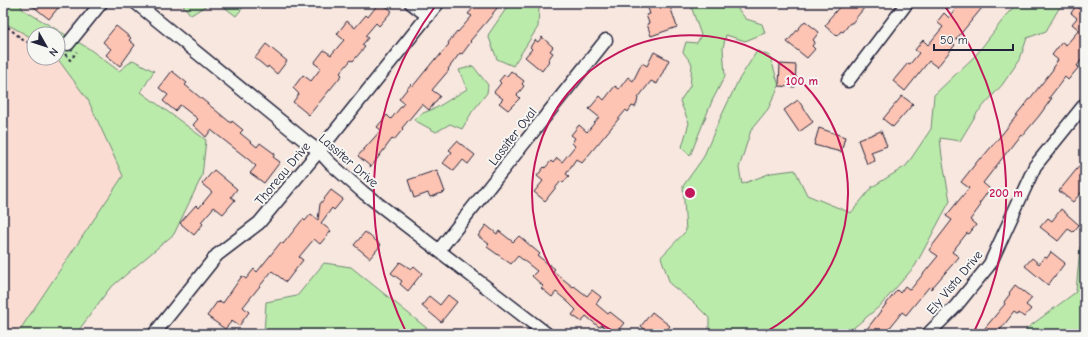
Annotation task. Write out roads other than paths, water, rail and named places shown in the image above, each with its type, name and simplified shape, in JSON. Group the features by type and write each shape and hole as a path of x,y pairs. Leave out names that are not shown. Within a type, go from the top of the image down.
{"street":[{"path":"68,44 101,3"},
{"name":"Lassiter Drive","path":"136,3 319,151 364,193 547,334"},
{"path":"411,3 428,16"},
{"name":"Thoreau Drive","path":"154,334 216,255 259,223 438,3"},
{"path":"848,81 882,34 908,3"},
{"name":"Lassiter Oval","path":"439,250 606,40"},
{"name":"Ely Vista Drive","path":"928,334 956,306 990,264 1035,166 1085,104"}]}
